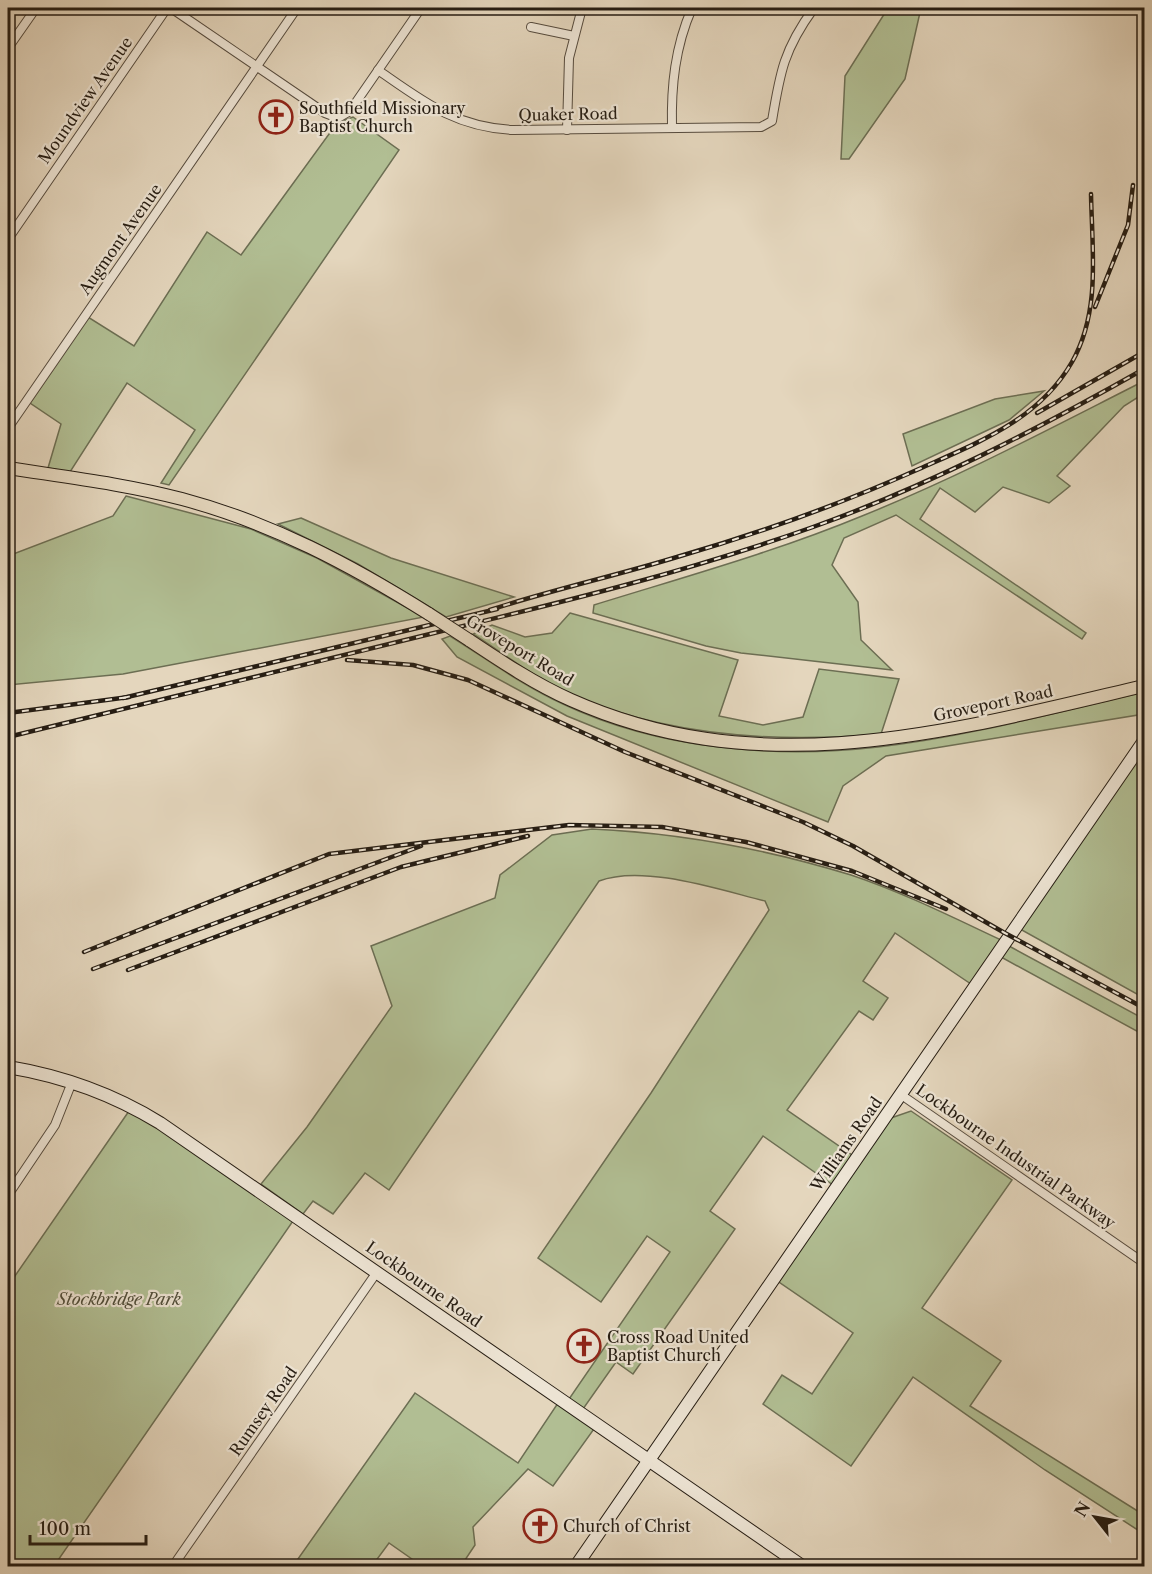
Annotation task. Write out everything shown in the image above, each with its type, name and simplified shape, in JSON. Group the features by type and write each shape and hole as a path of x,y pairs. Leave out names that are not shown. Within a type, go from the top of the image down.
{"main road":[{"name":"Groveport Road","path":"8,468 149,491 233,515 330,555 429,614 545,688 604,714 685,735 759,744 842,745 915,736 1144,686"},
{"name":"Williams Road","path":"576,1566 1144,741"},
{"name":"Lockbourne Road","path":"8,1067 72,1082 119,1100 160,1123 802,1566"}],"street":[{"path":"8,48 36,8"},
{"path":"169,8 325,113 338,118 350,111 422,8"},
{"name":"Moundview Avenue","path":"8,239 169,8"},
{"name":"Augmont Avenue","path":"8,428 297,8"},
{"path":"567,129 567,80 574,36 582,8"},
{"path":"672,128 674,73 681,38 692,8"},
{"name":"Quaker Road","path":"378,70 431,107 467,124 497,130 761,127 772,122 780,70 788,48 814,8"},
{"path":"531,27 574,36"},
{"path":"8,1195 55,1125 72,1082"},
{"name":"Lockbourne Industrial Parkway","path":"900,1095 1144,1263"},
{"name":"Rumsey Road","path":"173,1566 376,1272"}],"green space":[{"path":"888,8 921,8 905,79 849,159 841,159 845,76"},
{"path":"353,117 399,150 169,485 161,483 195,430 127,383 70,472 48,468 61,424 30,403 88,317 134,346 207,232 241,255 337,123"},
{"path":"1144,381 1144,390 1140,396 1124,406 1057,476 1070,486 1049,503 1003,487 975,512 940,488 920,519 1086,633 1082,639 896,515 844,538 832,565 858,602 861,640 892,670 741,653 706,646 593,613 594,605 763,553 898,501 1004,452"},
{"path":"1044,391 1009,420 912,466 903,434 995,399"},
{"path":"126,496 251,529 317,558 424,617 123,674 8,685 8,632 11,629 8,556 113,516"},
{"path":"301,518 391,558 514,597 446,617 358,564 278,524"},
{"path":"570,613 738,660 719,716 763,725 803,717 819,669 899,679 881,734 802,738 723,733 645,720 570,694 532,673 473,634 492,625 525,637 552,633"},
{"path":"450,636 505,672 563,704 638,731 677,741 717,747 798,752 912,743 1045,716 1144,692 1144,714 886,756 843,786 828,822 567,716 457,657 442,639"},
{"path":"1144,747 1144,998 1020,929"},
{"path":"592,829 691,838 787,857 851,875 889,889 1001,940 971,984 895,933 863,981 888,998 873,1020 859,1011 787,1110 852,1155 833,1185 763,1136 710,1211 735,1229 633,1374 616,1362 583,1409 569,1399 670,1252 647,1236 601,1302 538,1258 651,1093 769,910 765,901 682,880 659,877 637,875 599,881 389,1190 365,1173 333,1214 313,1201 303,1214 261,1184 307,1127 392,1006 371,946 495,898 500,875 552,835"},
{"path":"1009,946 1144,1019 1144,1035 1001,957"},
{"name":"Stockbridge Park","path":"129,1111 147,1120 293,1221 54,1566 8,1566 8,1286"},
{"path":"911,1111 1012,1180 922,1308 1001,1361 970,1406 1144,1515 1144,1534 1045,1470 913,1377 851,1466 763,1404 782,1375 812,1394 853,1333 776,1280 891,1118"},
{"path":"415,1393 518,1463 558,1403 594,1429 553,1486 528,1469 473,1527 475,1545 461,1566 422,1566 389,1543 372,1566 293,1566"}],"railway":[{"path":"1095,307 1128,225 1133,185"},
{"path":"490,610 654,564 769,528 890,482 1005,428 1042,400 1058,382 1072,362 1081,342 1087,322 1093,280 1091,194"},
{"path":"1037,413 1144,352"},
{"path":"8,737 575,598 766,543 856,511 940,475 1023,435 1144,369"},
{"path":"123,698 497,609"},
{"path":"347,660 413,665 468,680 625,752 803,822 853,846 1003,932 1144,1008"},
{"path":"8,713 129,697"},
{"path":"84,952 329,854 569,825 662,827 746,842 852,871 946,909"},
{"path":"128,970 401,867 528,836"},
{"path":"93,969 421,846"}],"place":[{"name":"Southfield Missionary Baptist Church","path":"276,117"},
{"name":"Cross Road United Baptist Church","path":"584,1346"},
{"name":"Church of Christ","path":"540,1526"}]}
